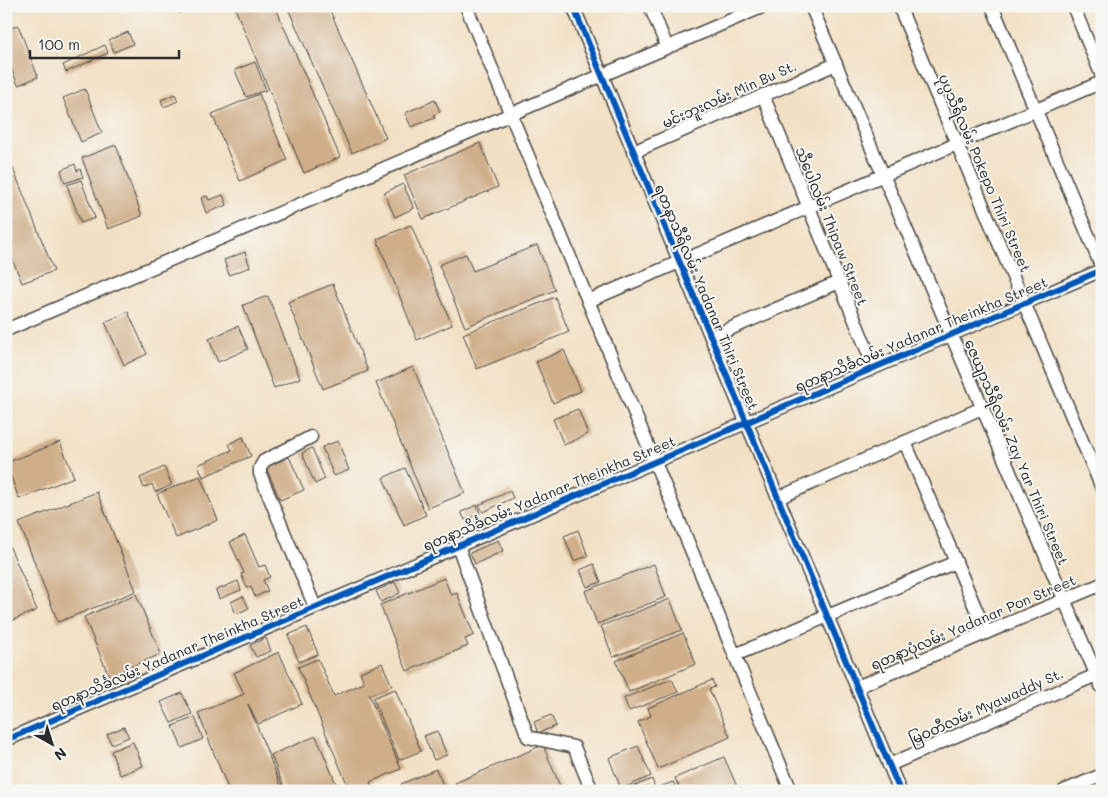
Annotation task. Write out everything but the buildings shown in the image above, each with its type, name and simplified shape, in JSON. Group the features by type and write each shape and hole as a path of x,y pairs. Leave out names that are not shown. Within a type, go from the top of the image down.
{"street":[{"path":"466,6 509,114 791,791"},
{"name":"ရတနာသီရိလမ်း Yadanar Thiri Street","path":"573,6 900,791"},
{"path":"650,6 667,47"},
{"path":"6,330 764,6"},
{"name":"ဇေယျာသီရိလမ်း Zay Yar Thiri Street","path":"811,6 1102,688"},
{"name":"ပုပ္ပသီရိလမ်း Pokepo Thiri Street","path":"899,6 1102,488"},
{"path":"992,6 1102,269"},
{"path":"1073,6 1102,76"},
{"name":"မင်းဘူးလမ်း Min Bu St.","path":"634,152 836,64"},
{"path":"588,301 1102,82"},
{"name":"သီပေါလမ်း Thipaw Street","path":"763,96 874,367"},
{"name":"ရတနာသိင်္ခလမ်း Yadanar Theinkha Street","path":"6,740 1102,269"},
{"path":"711,337 839,282"},
{"path":"778,498 982,408"},
{"path":"311,436 264,461 260,474 315,607"},
{"path":"905,442 986,633"},
{"path":"458,546 528,737 574,748 592,791"},
{"path":"734,656 956,562"},
{"name":"ရတနာပုံလမ်း Yadanar Pon Street","path":"857,688 1102,584"},
{"name":"မြဝတီလမ်း Myawaddy St.","path":"889,765 1096,675"},
{"path":"1064,791 1102,775"}],"cycle path":[{"path":"573,6 900,791"},
{"path":"6,740 1102,270"}]}
